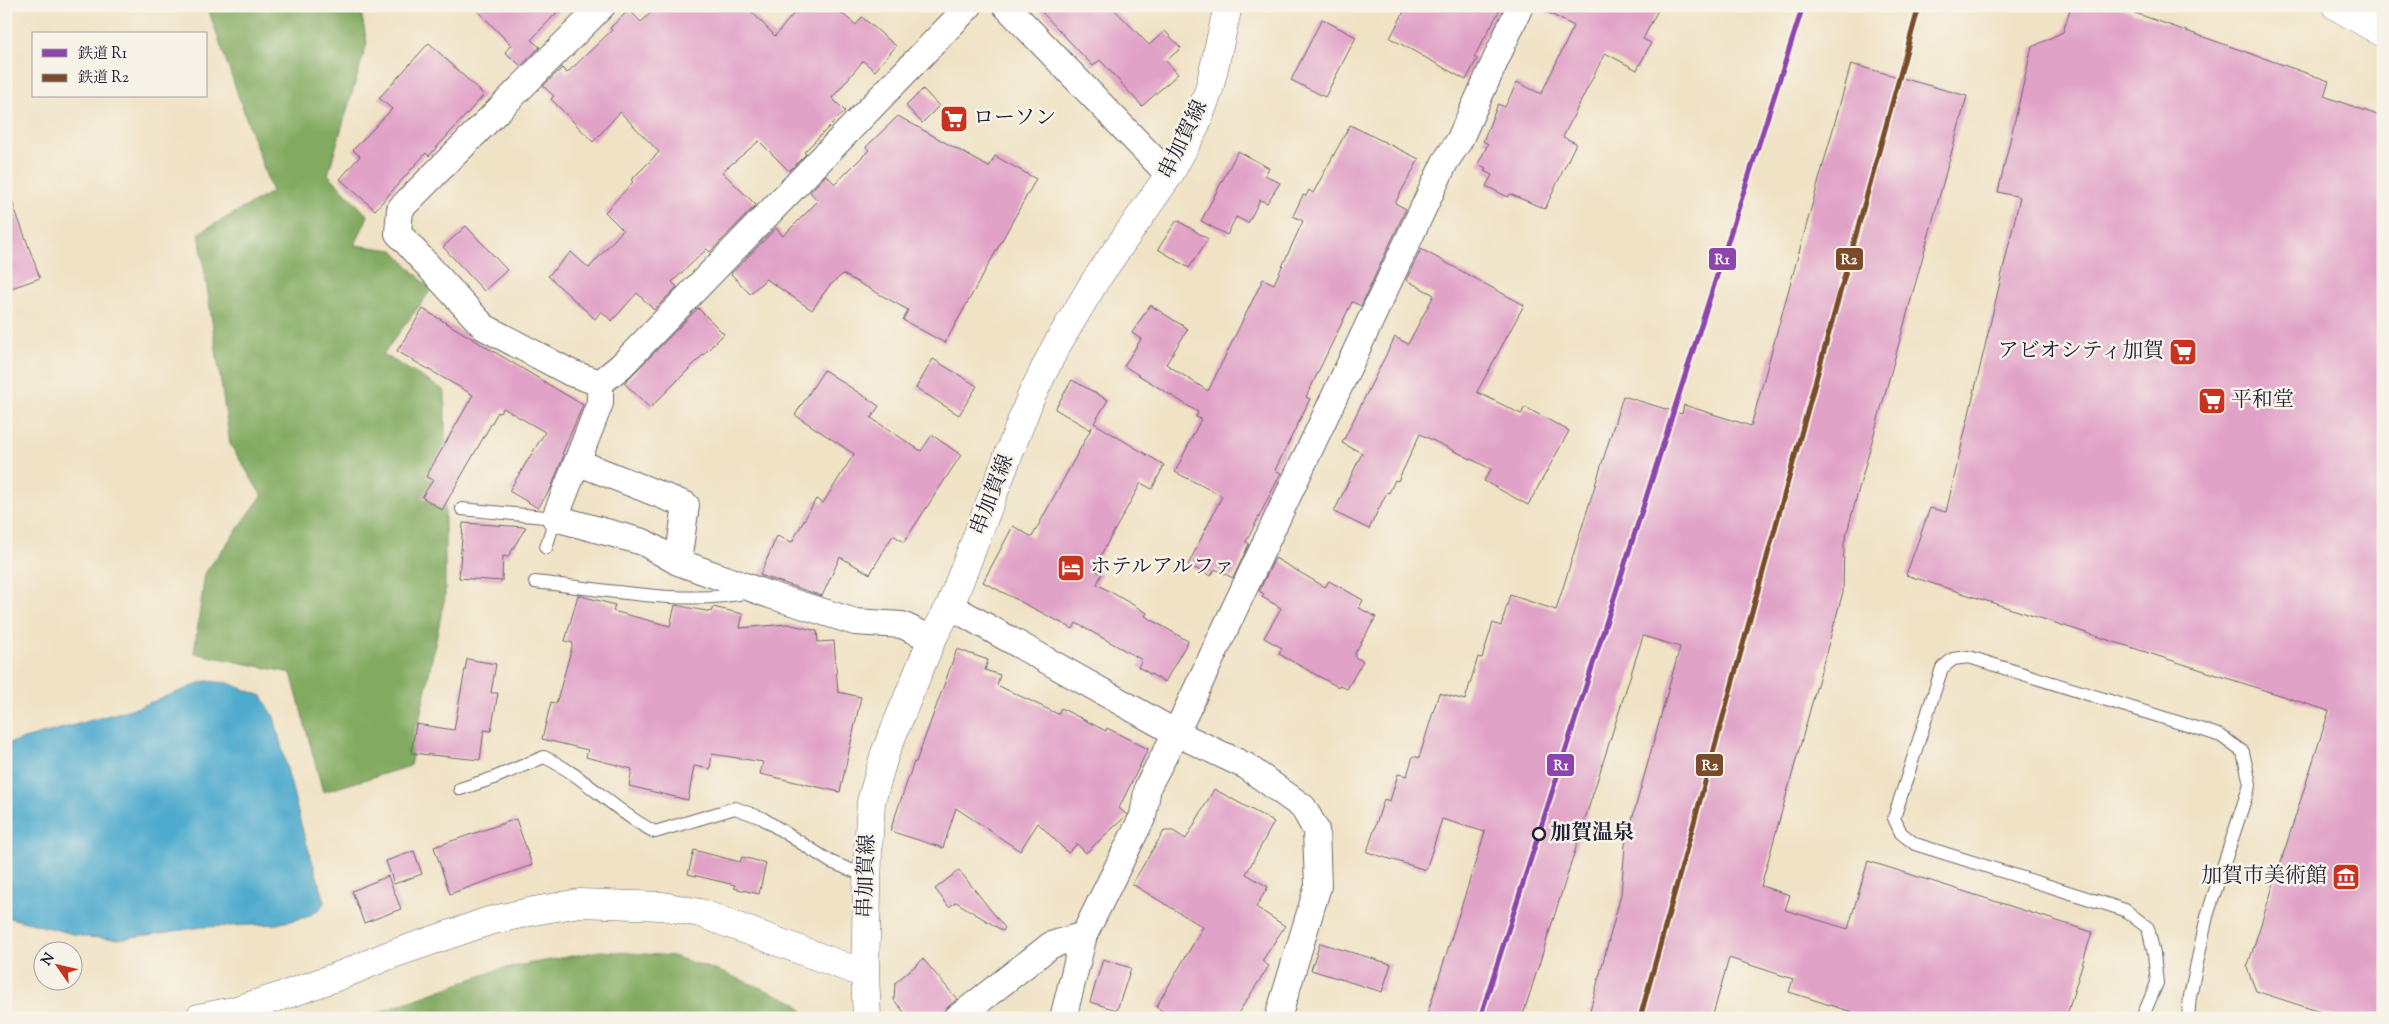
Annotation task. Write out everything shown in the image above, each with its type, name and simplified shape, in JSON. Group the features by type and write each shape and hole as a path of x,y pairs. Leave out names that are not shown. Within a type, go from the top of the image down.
{"main road":[{"name":"串加賀線","path":"867,1018 865,974 866,876 871,802 885,753 932,639 950,606 1030,399 1054,348 1095,282 1169,175 1194,129 1209,90 1228,6"},
{"path":"2336,6 2383,33"},
{"path":"199,1018 234,1011 291,993 387,956 489,921 534,910 579,904 662,906 700,913 865,974"}],"street":[{"path":"600,383 571,373 484,327 398,233 400,209 602,6"},
{"path":"600,383 621,366 969,6"},
{"path":"1006,6 1169,175"},
{"path":"1064,1018 1084,935 1143,816 1148,786 1176,733 1445,162 1459,141 1520,6"},
{"path":"600,383 600,403 555,518 643,542 678,562 855,622 902,625 932,639"},
{"path":"577,462 686,505 678,562"},
{"path":"950,606 1176,733 1246,766 1303,807 1316,830 1318,886 1278,1018"},
{"path":"957,1018 1051,945 1084,935"}],"lane":[{"path":"462,509 555,518 546,548"},
{"path":"535,582 671,596 728,597 757,590"},
{"path":"2142,1018 2157,983 2154,954 2148,928 2125,910 1915,844 1901,833 1894,818 1942,668 1953,659 1969,657 2206,731 2221,736 2243,752 2250,784 2207,916 2190,996 2188,1018"},
{"path":"460,789 491,779 544,757 562,765 635,822 655,832 736,808 762,818 831,862 866,876"}],"green space":[{"path":"207,6 360,6 367,43 328,174 368,216 355,245 393,250 431,290 383,354 445,391 445,596 410,766 323,792 291,673 194,653 205,573 262,496 230,444 199,233 272,192"},
{"path":"600,951 673,956 727,974 795,1002 808,1018 363,1018 500,969"}],"water":[{"path":"206,681 228,683 262,696 274,717 303,832 325,901 319,910 307,917 277,924 203,927 119,939 85,937 6,917 6,744 139,707"}],"building":[{"path":"473,6 563,6 531,40 540,47 521,66 505,52 511,45"},
{"path":"658,6 746,6 775,36 800,6 833,6 856,25 862,17 896,46 875,71 863,61 832,98 845,111 804,152 806,154 789,171 759,141 722,172 756,205 710,252 707,249 672,282 677,287 654,310 637,293 612,321 601,311 595,319 548,276 571,252 589,268 623,230 605,212 633,182 631,180 659,152 620,112 593,142 551,99 554,96 543,86 562,68 567,73 612,30 610,28 629,10 641,22"},
{"path":"1036,6 1111,6 1149,45 1165,31 1181,48 1166,61 1178,74 1142,106 1100,60 1093,66"},
{"path":"1407,6 1502,6 1474,57 1477,59 1466,80 1390,38"},
{"path":"1535,6 1660,6 1643,39 1651,43 1637,70 1605,53 1563,137 1576,143 1545,209 1510,194 1508,197 1486,186 1492,175 1484,171 1486,168 1478,164 1488,144 1483,141 1498,104 1505,107 1517,82 1541,94 1574,26"},
{"name":"アビオシティ加賀","path":"2071,6 2115,6 2329,81 2324,96 2383,117 2383,1018 2339,1018 2256,991 2247,968 2329,711 1906,575 1930,508 1946,512 2020,197 1998,192 2032,47 2063,32"},
{"path":"1322,19 1356,37 1325,97 1291,80"},
{"path":"429,43 484,95 429,156 426,153 375,210 340,179 360,156 353,150 392,109 379,98"},
{"path":"1851,64 1967,96 1844,543 1843,592 1761,886 1790,895 1785,910 1848,929 1868,861 2092,932 2066,1018 1871,1018 1789,992 1793,979 1729,958 1712,1018 1588,1018 1621,895 1625,845 1680,647 1643,636 1522,1018 1426,1018 1485,832 1442,819 1426,870 1367,852 1384,799 1390,801 1398,774 1407,776 1413,756 1419,758 1439,693 1465,700 1478,657 1482,658 1493,623 1501,626 1510,595 1556,610 1623,396 1682,414 1684,405 1751,426"},
{"path":"923,89 939,106 922,123 906,106"},
{"path":"898,116 989,167 995,156 1036,179 945,343 903,320 908,310 843,274 829,286 812,310 766,279 750,294 731,274 776,228 783,236 818,201 810,192 826,175 835,184 869,150 866,147"},
{"path":"1350,125 1419,159 1395,203 1406,209 1361,306 1352,302 1306,397 1310,399 1275,470 1281,473 1246,542 1249,544 1233,578 1215,569 1211,576 1188,565 1222,496 1175,472 1201,419 1196,417 1198,412 1124,366 1141,339 1132,333 1150,305 1188,329 1166,364 1208,391 1263,279 1274,284 1303,221 1293,216 1303,195 1306,196 1309,190 1313,193"},
{"path":"1238,151 1269,168 1265,175 1280,183 1267,203 1260,200 1248,223 1236,217 1227,235 1201,221"},
{"path":"6,193 9,193 40,278 6,290"},
{"path":"1177,220 1208,239 1189,268 1158,249"},
{"path":"466,226 507,270 484,291 443,247"},
{"path":"1421,249 1524,305 1477,392 1521,414 1525,407 1569,431 1528,505 1484,481 1491,469 1420,434 1398,481 1395,480 1389,493 1387,492 1369,529 1334,512 1362,453 1342,443 1395,337 1408,344 1434,295 1406,280"},
{"path":"698,308 724,334 650,408 624,383"},
{"path":"423,309 583,405 562,454 564,455 551,488 538,508 509,491 545,432 503,408 500,413 498,412 442,510 422,497 433,480 426,477 473,395 397,351"},
{"path":"933,359 977,386 959,415 916,388"},
{"path":"824,370 879,406 871,418 921,451 932,435 961,455 904,542 893,535 870,574 840,557 822,596 760,575 777,536 792,542 816,499 823,503 854,454 795,415"},
{"path":"1072,380 1108,400 1094,423 1164,465 1152,489 1141,483 1093,569 1102,574 1097,584 1147,613 1145,616 1188,641 1165,682 1138,667 1142,660 1076,623 1073,629 983,582 1013,526 1032,537 1091,430 1055,409"},
{"path":"463,523 526,527 508,557 503,556 502,581 459,578"},
{"path":"1275,558 1325,587 1329,581 1363,600 1359,608 1376,617 1355,653 1355,657 1363,661 1347,689 1339,685 1338,687 1279,654 1282,648 1264,638 1281,608 1262,597 1264,594 1259,591"},
{"path":"578,595 615,605 613,611 670,626 675,605 711,612 713,607 743,614 740,628 788,624 817,631 818,642 834,641 838,692 861,697 840,792 760,774 763,762 712,754 710,769 694,766 688,800 629,786 632,769 586,757 588,750 542,739 551,702 556,704 573,643 565,641"},
{"path":"957,649 988,660 985,670 1000,675 997,685 1058,714 1061,708 1106,731 1107,728 1148,749 1119,808 1127,815 1086,853 1077,844 1068,853 1038,823 1020,851 956,808 943,848 890,831"},
{"path":"467,659 496,664 491,693 498,693 491,731 484,730 480,760 411,753 416,724 454,730"},
{"path":"1214,789 1274,822 1246,874 1268,887 1256,907 1285,926 1262,961 1269,966 1235,1018 1173,1018 1156,1007 1203,927 1132,884 1164,831 1173,831 1186,839"},
{"path":"516,819 532,865 450,894 434,847"},
{"path":"694,850 740,862 742,857 766,863 759,894 734,888 735,885 688,874"},
{"path":"414,851 422,874 394,884 386,861"},
{"path":"959,870 1005,928 1003,931 956,902 949,907 935,889"},
{"path":"388,876 401,909 364,923 352,891"},
{"path":"1320,943 1391,964 1382,992 1311,970"},
{"path":"923,959 957,999 935,1018 909,1018 894,1000 895,983"},
{"path":"1103,959 1131,968 1117,1010 1090,1002"}],"rail line":[{"name":"R1","path":"1480,1018 1803,6"},
{"name":"R2","path":"1640,1018 1919,6"}],"place":[{"name":"ローソン","path":"954,119"},
{"name":"アビオシティ加賀","path":"2183,352"},
{"name":"平和堂","path":"2212,401"},
{"name":"ホテルアルファ","path":"1071,568"},
{"name":"加賀温泉","path":"1539,834"},
{"name":"加賀市美術館","path":"2346,877"}]}
